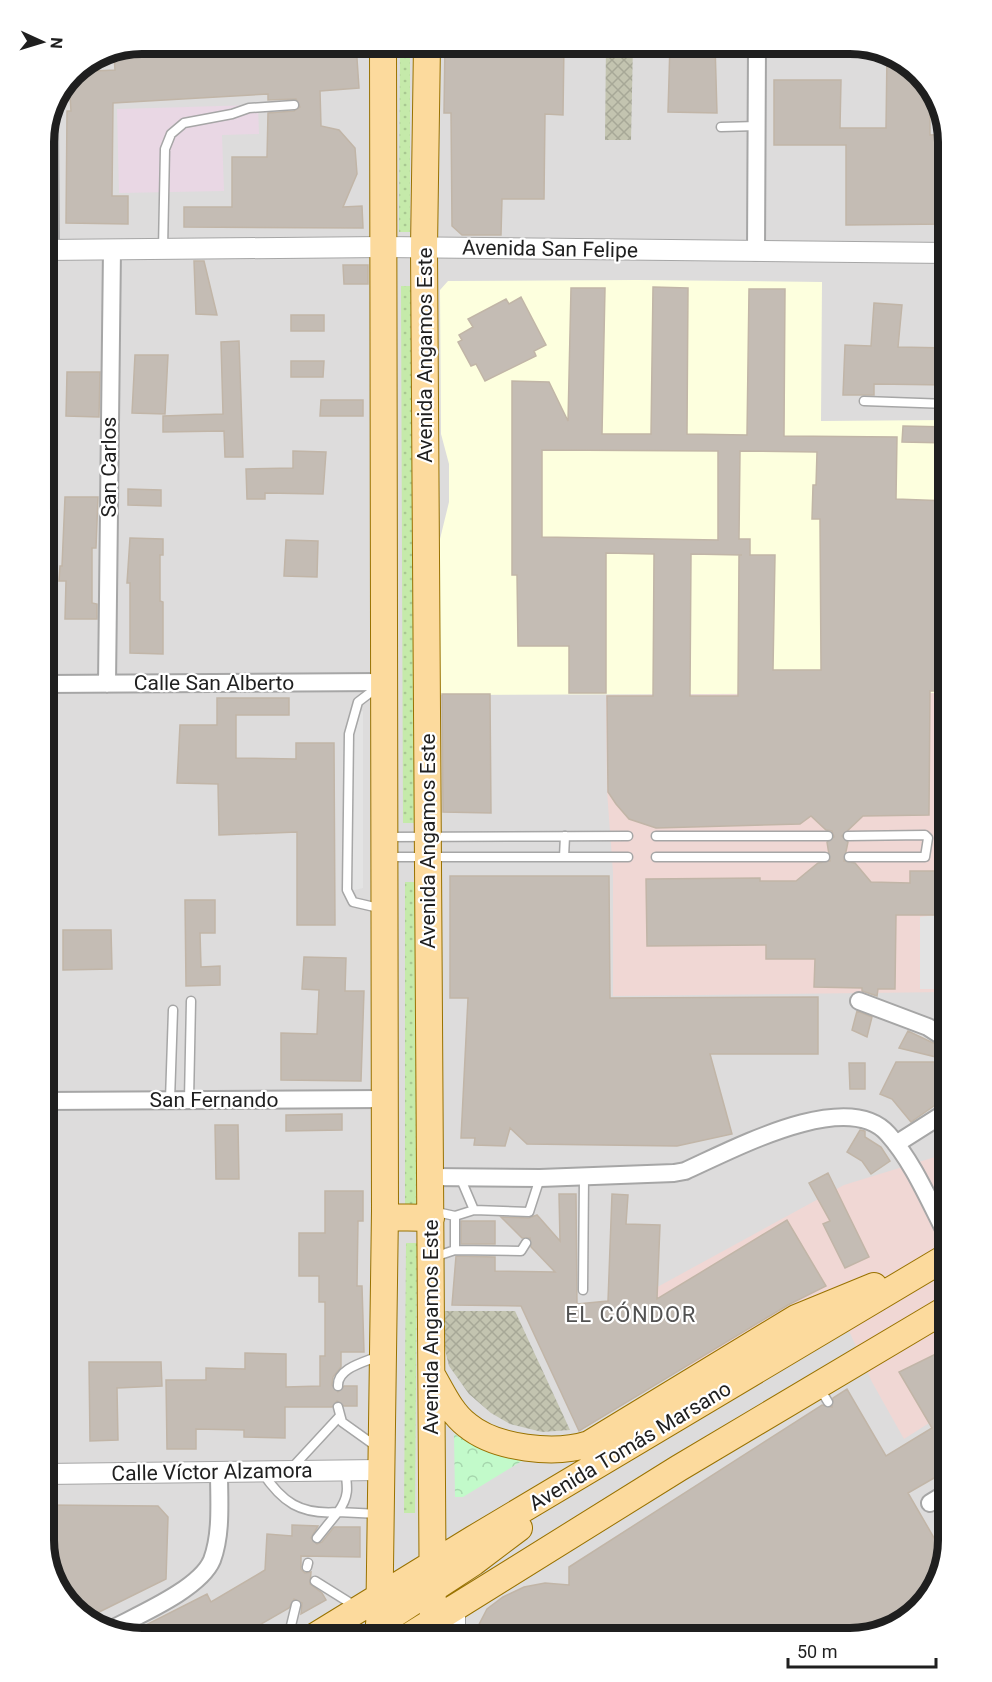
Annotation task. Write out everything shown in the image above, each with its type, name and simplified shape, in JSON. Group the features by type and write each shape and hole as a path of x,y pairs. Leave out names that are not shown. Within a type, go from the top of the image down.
{"main road":[{"name":"Avenida Angamos Este","path":"374,1618 375,1569 380,1514 385,1217 382,54"},
{"name":"Avenida Angamos Este","path":"427,54 424,248 430,1177 439,1215 431,1258 433,1628"},
{"path":"385,1217 439,1215"},
{"name":"Avenida Tomás Marsano","path":"433,1577 474,1562 612,1457 938,1262"},
{"path":"431,1373 455,1414 476,1431 536,1449 574,1449 589,1444 796,1318 837,1300 926,1269"},
{"name":"Avenida Tomás Marsano","path":"434,1628 455,1606 679,1468 824,1394 938,1315"},
{"path":"343,1628 374,1618 433,1577"}],"street":[{"path":"756,252 757,54"},
{"name":"Avenida San Felipe","path":"54,250 383,247 938,253"},
{"name":"San Carlos","path":"107,684 112,249"},
{"name":"Calle San Alberto","path":"54,684 384,682"},
{"path":"859,1001 928,1027 938,1034"},
{"name":"San Fernando","path":"54,1101 384,1099"},
{"path":"430,1177 540,1178 685,1171 788,1126 828,1117 855,1119 878,1126 887,1132 938,1220"},
{"path":"896,1144 938,1117"},
{"name":"Calle Víctor Alzamora","path":"54,1474 345,1470 381,1459"},
{"path":"119,1624 198,1580 211,1560 219,1528 219,1472"},
{"path":"930,1503 938,1498"},
{"path":"455,1606 455,1628"}],"lane":[{"path":"163,250 165,149 171,134 184,123 232,114 249,108 294,105"},
{"path":"721,127 757,126"},
{"path":"864,401 938,404"},
{"path":"384,682 358,702 349,734 347,890 352,902 384,909"},
{"path":"564,857 565,836"},
{"path":"384,847 428,847 565,836 628,836"},
{"path":"656,836 828,836"},
{"path":"848,836 925,836 928,838 925,857 849,857"},
{"path":"384,847 428,847 564,857 628,857"},
{"path":"656,857 825,857"},
{"path":"189,1100 191,1001"},
{"path":"170,1100 173,1010"},
{"path":"460,1176 474,1210"},
{"path":"583,1290 584,1176"},
{"path":"455,1250 439,1215 474,1210 529,1214 540,1178"},
{"path":"431,1258 455,1250 520,1251 526,1243"},
{"path":"338,1386 338,1380 343,1372 382,1354"},
{"path":"338,1407 339,1417 381,1459"},
{"path":"288,1471 339,1417"},
{"path":"319,1535 338,1512 348,1492 345,1470"},
{"path":"261,1472 275,1491 289,1503 306,1510 380,1514"},
{"path":"315,1581 374,1618"},
{"path":"290,1628 296,1605"}],"shaded area":[{"path":"606,54 633,54 631,140 605,140"},
{"path":"855,54 878,59 899,69 916,84 929,103 936,125 938,142 938,1540 935,1562 926,1584 912,1602 889,1619 867,1626 850,1628 137,1628 114,1623 93,1613 76,1598 63,1579 57,1562 54,1540 54,137 63,103 84,76 98,66 131,55"},
{"path":"258,105 259,134 222,135 224,191 119,193 117,109"},
{"path":"448,281 822,282 821,421 938,420 938,693 438,695 440,539 449,502 449,464 441,434 440,290"},
{"path":"938,693 938,992 613,996 613,872 607,791 606,695"},
{"path":"936,694 938,694 938,989 920,989 920,917 935,915"},
{"path":"363,711 363,888 351,891 349,718"},
{"path":"938,1156 938,1417 904,1439 872,1382 832,1293 690,1377 650,1291 844,1185"},
{"path":"440,1311 515,1311 570,1430 542,1432 510,1424 491,1413 469,1394 449,1366 443,1341"}],"green space":[{"path":"400,54 410,54 410,232 399,232"},
{"path":"401,286 415,286 416,823 403,823"},
{"path":"405,882 416,882 416,1204 405,1204"},
{"path":"406,1243 417,1243 415,1513 404,1513"},
{"path":"454,1434 484,1451 522,1461 463,1497 455,1497"}],"building":[{"path":"357,54 359,88 320,91 321,126 339,130 355,148 357,174 343,207 362,206 363,228 184,227 184,207 232,207 232,157 267,157 268,113 294,111 300,107 296,99 268,100 268,94 113,103 112,196 128,196 128,224 66,223 67,111 71,111 70,92 91,71 115,70 114,59 133,55"},
{"path":"445,54 564,54 563,115 545,114 544,199 502,199 501,235 462,235 452,226 451,113 444,113"},
{"path":"670,54 715,54 717,113 668,112"},
{"path":"887,62 899,69 916,84 930,106 930,135 937,135 938,142 938,224 846,225 846,145 774,145 774,80 841,80 840,128 886,128"},
{"path":"194,261 204,261 217,315 196,314"},
{"path":"343,265 368,265 368,284 344,284"},
{"path":"653,287 688,288 687,434 747,435 749,289 785,289 784,436 897,437 896,499 938,501 938,691 930,691 929,815 863,816 842,836 848,842 844,861 855,863 871,882 910,883 910,871 935,871 935,915 896,915 895,989 878,989 877,996 862,991 862,988 814,987 815,959 766,959 766,945 647,946 646,879 760,878 760,881 796,881 818,863 830,861 827,842 834,837 832,831 826,830 811,816 800,824 656,828 629,819 608,792 607,696 653,696 654,554 606,553 606,693 569,693 569,646 518,646 517,575 512,575 512,381 549,382 568,421 571,288 605,288 602,434 651,434","holes":["542,450 718,451 718,540 542,537","740,451 817,452 812,519 820,519 821,670 773,670 775,555 750,555 750,539 739,539","691,554 742,555 739,555 738,696 690,696"]},
{"path":"521,297 546,345 534,351 536,356 485,381 476,364 471,366 458,342 462,340 459,335 473,327 468,319 506,299 509,304"},
{"path":"874,303 902,305 898,347 938,348 938,385 874,384 874,395 843,395 845,345 871,346"},
{"path":"291,315 324,315 324,331 291,331"},
{"path":"239,341 243,457 225,457 224,431 163,432 163,416 223,414 221,342"},
{"path":"135,355 168,355 165,414 132,413"},
{"path":"291,361 324,361 323,377 291,377"},
{"path":"67,372 100,372 99,417 66,416"},
{"path":"321,400 363,400 363,416 320,416"},
{"path":"903,426 938,427 938,443 902,442"},
{"path":"293,451 326,452 323,494 265,493 265,499 247,499 246,469 293,468"},
{"path":"128,489 161,490 161,506 128,505"},
{"path":"65,497 98,497 96,548 92,548 92,603 97,604 97,619 65,619 66,581 59,581 60,566 62,566"},
{"path":"130,538 163,539 163,555 160,555 160,601 163,602 163,654 130,653 130,583 127,583"},
{"path":"286,540 318,541 317,577 284,576"},
{"path":"442,694 490,694 491,813 443,812"},
{"path":"217,698 289,698 289,715 236,715 236,758 296,759 296,743 334,743 335,925 297,925 297,832 219,835 218,784 177,783 180,725 217,725"},
{"path":"450,876 609,876 610,998 818,997 818,1054 710,1054 732,1134 677,1146 527,1144 510,1128 505,1146 474,1145 475,1138 461,1138 468,998 450,998"},
{"path":"185,900 215,900 215,933 200,933 201,967 220,966 220,985 186,986"},
{"path":"63,930 111,930 112,969 63,970"},
{"path":"304,957 346,958 345,991 364,991 361,1081 281,1080 281,1033 317,1034 319,990 302,989"},
{"path":"857,1011 872,1017 867,1037 852,1030"},
{"path":"908,1031 938,1045 938,1058 899,1048"},
{"path":"896,1062 938,1062 938,1103 911,1122 892,1099 880,1094"},
{"path":"849,1063 865,1063 865,1089 850,1089"},
{"path":"342,1114 342,1130 286,1131 286,1115"},
{"path":"215,1125 238,1125 239,1179 216,1179"},
{"path":"860,1130 865,1131 865,1137 881,1147 890,1161 871,1174 862,1161 847,1152"},
{"path":"828,1173 869,1257 845,1268 823,1224 830,1221 809,1183"},
{"path":"325,1191 363,1191 363,1221 358,1221 357,1286 362,1286 364,1352 341,1352 341,1367 333,1377 332,1385 338,1392 344,1386 357,1386 357,1406 344,1406 337,1401 332,1407 285,1407 285,1438 244,1437 244,1430 196,1429 196,1449 167,1449 166,1380 206,1380 206,1368 245,1369 245,1353 286,1354 286,1387 320,1386 320,1356 325,1356 325,1302 319,1302 319,1276 299,1276 299,1233 325,1233"},
{"path":"559,1194 576,1194 577,1304 608,1301 612,1194 628,1195 626,1224 660,1225 657,1299 787,1220 826,1286 788,1305 579,1431 521,1306 452,1305 456,1256 495,1257 495,1271 555,1272 531,1247 530,1238 522,1238 501,1217 529,1218 537,1215 560,1241"},
{"path":"461,1221 495,1221 495,1244 461,1244"},
{"path":"938,1353 938,1476 908,1493 938,1544 937,1551 926,1584 912,1602 899,1613 878,1623 850,1628 477,1628 487,1609 503,1597 524,1587 545,1583 569,1585 569,1567 822,1405 832,1407 833,1398 847,1389 886,1456 932,1428 899,1372"},
{"path":"89,1362 161,1362 162,1386 117,1388 118,1440 90,1441"},
{"path":"54,1505 158,1506 168,1517 166,1579 95,1614 93,1613 76,1598 63,1579 55,1551"},
{"path":"292,1525 318,1526 311,1538 317,1544 322,1542 334,1527 360,1527 360,1557 301,1556 301,1569 305,1573 311,1572 310,1584 322,1593 326,1600 301,1614 302,1603 294,1599 289,1608 254,1628 140,1628 207,1594 211,1602 265,1570 267,1534 292,1536"}],"district":[{"name":"EL CÓNDOR","path":"631,1314"}]}
